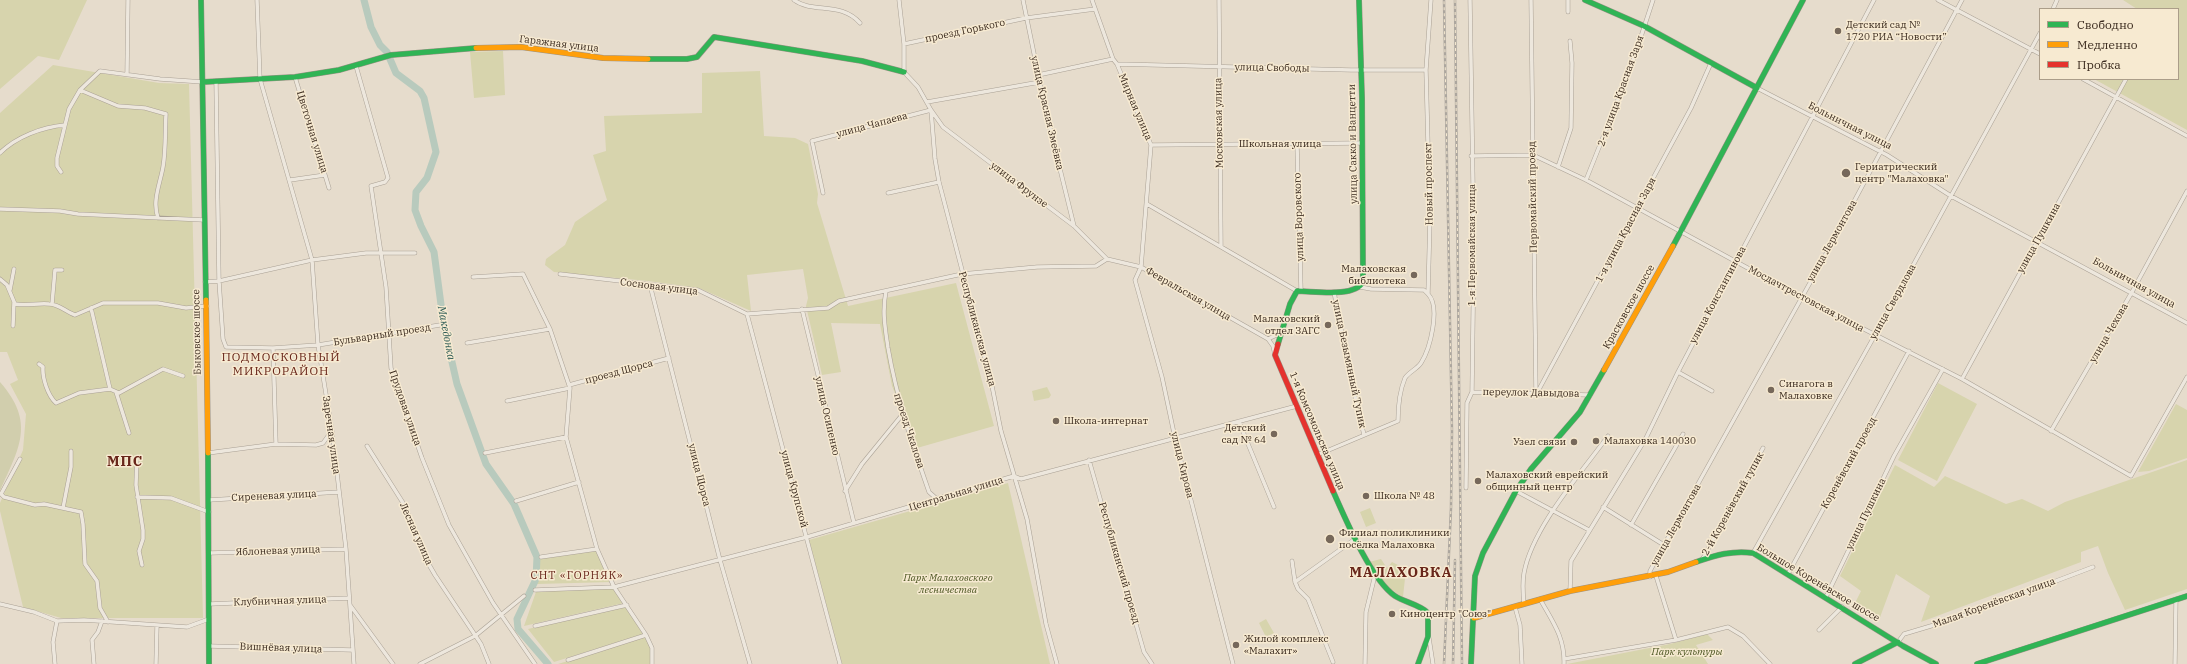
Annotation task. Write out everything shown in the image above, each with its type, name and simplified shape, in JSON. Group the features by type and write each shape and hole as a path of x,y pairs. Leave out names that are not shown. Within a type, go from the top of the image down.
{"main road":[{"name":"Быковское шоссе","path":"201,0 210,552 209,664"},
{"name":"улица Сакко и Ванцетти","path":"1359,0 1363,274 1360,287"},
{"name":"Больничная улица","path":"1585,0 1644,26 1757,88"},
{"name":"Красковское шоссе","path":"1471,664 1474,618 1474,583 1478,565 1516,491 1531,469 1580,412 1590,395 1682,231 1803,0"},
{"name":"Гаражная улица","path":"203,82 295,77 340,70 389,55 443,50 507,47 603,58 688,59 697,57 714,37 864,62 904,72"},
{"path":"1275,355 1290,304 1299,290 1348,292 1360,287"},
{"name":"1-я Комсомольская улица","path":"1275,355 1317,455 1355,539 1375,576 1395,596 1427,611 1429,617 1428,637"},
{"name":"Большое Коренёвское шоссе","path":"1474,618 1570,591 1653,576 1735,551 1753,554 1936,664"},
{"path":"1977,664 2187,596"},
{"path":"1418,664 1428,637"},
{"path":"1855,664 1898,642"}],"street":[{"path":"127,74 128,0"},
{"name":"Заречная улица","path":"257,0 260,79 312,260 318,345 332,431 346,549 350,605 393,664"},
{"path":"794,0 803,4 852,14 860,23"},
{"path":"899,0 904,44 904,72"},
{"name":"улица Красная Змеёвка","path":"1023,0 1038,75 1074,226"},
{"name":"Мирная улица","path":"1092,0 1113,59 1117,64 1151,145 1141,267"},
{"name":"Московская улица","path":"1219,0 1221,246"},
{"name":"Новый проспект","path":"1364,435 1398,420 1398,408 1406,378 1420,364 1431,342 1434,304 1428,294 1430,219 1426,70 1431,0"},
{"name":"1-я Первомайская улица","path":"1466,488 1467,403 1472,392 1474,246 1471,156 1470,0"},
{"name":"Первомайский проезд","path":"1531,0 1536,394"},
{"path":"1568,0 1568,12"},
{"name":"2-я улица Красная Заря","path":"1586,180 1631,67 1653,0"},
{"name":"улица Константинова","path":"1570,591 1571,561 1603,506 1646,438 1678,372 1874,0"},
{"path":"1938,0 2039,53"},
{"name":"улица Лермонтова","path":"1653,576 1650,571 1664,544 1881,152 1962,0"},
{"name":"проезд Горького","path":"904,44 1026,18 1095,9"},
{"name":"улица Свердлова","path":"1753,554 1875,336 2039,35"},
{"path":"1558,167 1571,128 1572,63 1570,41"},
{"path":"1038,75 1113,59"},
{"name":"1-я улица Красная Заря","path":"1536,394 1691,108 1711,63"},
{"name":"улица Свободы","path":"1117,64 1360,70 1426,70"},
{"name":"Прудовая улица","path":"356,66 388,178 385,182 371,186 382,253 391,368 443,514 472,567 502,616 536,664"},
{"path":"61,172 57,166 69,109 80,90 100,71 160,79 203,82"},
{"name":"Республиканская улица","path":"904,72 918,88 931,110 935,159 939,182 991,381 1001,431 1027,519 1046,624 1057,664"},
{"name":"Цветочная улица","path":"295,77 329,188"},
{"path":"2085,80 2187,136"},
{"name":"улица Пушкина","path":"1962,379 2125,80"},
{"path":"216,81 219,281"},
{"path":"927,102 1040,82"},
{"name":"Больничная улица","path":"1757,88 1881,152 1951,196 2132,292 2187,323"},
{"path":"80,90 118,106 145,108 166,114 163,166 156,195 155,210 158,218"},
{"name":"улица Фрунзе","path":"931,110 943,127 1074,226 1108,259"},
{"name":"улица Чапаева","path":"823,193 812,141 931,110"},
{"path":"0,153 7,147 33,132 65,125"},
{"name":"Школьная улица","path":"1151,145 1362,143"},
{"name":"улица Воровского","path":"1297,144 1299,290"},
{"name":"Мосдачтрестовская улица","path":"1471,156 1533,155 1586,180 1801,297 1962,379 2130,476 2187,377"},
{"path":"290,180 325,174"},
{"path":"888,192 939,182"},
{"name":"улица Чехова","path":"2051,431 2132,292 2187,192"},
{"path":"1147,204 1299,290"},
{"path":"0,210 60,211 205,220"},
{"path":"205,282 219,281 312,260 366,253 415,253"},
{"path":"747,314 828,308 839,301 962,274 1037,267 1096,266 1108,259"},
{"name":"Февральская улица","path":"1108,259 1141,267 1268,339"},
{"name":"улица Кирова","path":"1141,267 1135,280 1162,376 1175,438 1233,664"},
{"path":"10,290 14,269"},
{"path":"52,304 55,270 62,270"},
{"path":"473,277 522,274 550,330 570,386 566,437 596,549 614,587 646,634 652,648 652,664"},
{"name":"Сосновая улица","path":"560,274 698,290 747,314"},
{"path":"0,279 7,285 14,301 13,326"},
{"name":"Бульварный проезд","path":"219,281 223,339 226,347 273,348 318,345 446,324"},
{"name":"улица Щорса","path":"650,285 720,560 750,664"},
{"path":"1360,287 1372,289 1424,290 1428,294"},
{"name":"проезд Чкалова","path":"886,291 882,308 902,415 930,492 938,500"},
{"name":"улица Безымянный Тупик","path":"1334,292 1349,371 1364,435"},
{"path":"14,301 15,304 26,306 52,304 75,316 103,303 158,304 186,308 207,306"},
{"path":"91,308 110,389"},
{"name":"улица Осипенко","path":"802,309 854,523"},
{"name":"улица Крупской","path":"747,314 840,664"},
{"path":"467,343 550,330"},
{"path":"1275,355 1273,346 1268,339 1281,333"},
{"path":"273,348 276,444"},
{"name":"Коренёвский проезд","path":"1788,574 1909,352"},
{"name":"проезд Щорса","path":"507,400 570,386 669,358"},
{"path":"39,364 43,366 43,373 51,398 56,403 79,393 110,389 119,393 163,369 183,376"},
{"name":"улица Пушкина","path":"1826,597 1894,456 1943,369"},
{"path":"1678,372 1712,392"},
{"path":"116,392 129,433"},
{"name":"переулок Давыдова","path":"1472,392 1590,395"},
{"name":"Центральная улица","path":"535,590 614,587 807,537 938,500 1014,476 1020,479 1297,406"},
{"path":"845,491 862,464 902,415"},
{"path":"1239,422 1274,507"},
{"path":"208,453 276,444 323,443 332,431"},
{"path":"1631,525 1683,434"},
{"path":"1317,455 1364,435"},
{"path":"1524,604 1522,584 1524,572 1535,542 1553,511 1608,436"},
{"path":"485,453 566,437"},
{"name":"Лесная улица","path":"367,446 405,506 424,556 475,636 489,664"},
{"name":"2-й Коренёвский тупик","path":"1702,560 1763,448"},
{"path":"63,508 71,467 71,451"},
{"path":"138,457 136,471 136,497 143,530 143,539 139,551 142,565"},
{"path":"20,459 1,494 4,497 35,505 44,504 81,512 85,564 97,581 100,608 108,622"},
{"name":"Республиканский проезд","path":"1089,460 1144,652 1152,664"},
{"path":"516,501 579,482"},
{"path":"1516,491 1589,530"},
{"name":"Сиреневая улица","path":"209,500 339,492"},
{"path":"136,497 171,498 209,512"},
{"path":"1603,506 1631,525 1664,544"},
{"path":"1295,582 1355,539"},
{"name":"Яблоневая улица","path":"210,552 346,549"},
{"path":"541,557 596,549"},
{"path":"1292,561 1295,582 1298,589 1308,599 1333,662"},
{"name":"Малая Коренёвская улица","path":"1898,642 1904,634 1962,617 2093,567"},
{"path":"1365,664 1366,612 1375,576"},
{"path":"1653,576 1676,640"},
{"path":"420,664 475,636 502,616 524,596"},
{"name":"Клубничная улица","path":"210,604 349,598"},
{"path":"1540,599 1562,640 1564,664"},
{"path":"2175,664 2176,600"},
{"path":"0,604 34,612 57,620 102,621 186,627 210,619"},
{"path":"350,605 354,664"},
{"path":"535,626 627,605"},
{"path":"1515,607 1520,625 1522,664"},
{"path":"1819,630 1842,607"},
{"path":"55,664 53,642 57,620"},
{"path":"94,664 92,640 98,632 102,621"},
{"path":"156,664 157,626"},
{"path":"1564,658 1676,640 1728,627 1743,636 1770,664"},
{"path":"568,660 646,634"},
{"path":"1428,637 1433,664"},
{"name":"Вишнёвая улица","path":"209,646 352,650"}],"green space":[{"path":"0,0 87,0 59,60 38,56 0,89"},
{"path":"2123,0 2187,0 2187,130 2096,80 2179,80 2179,8 2135,8"},
{"path":"503,51 505,95 474,98 470,52"},
{"path":"53,65 159,83 189,84 203,618 61,618 23,607 0,511 0,503 23,450 26,414 10,384 18,380 7,352 0,352 0,113"},
{"path":"760,71 764,136 795,138 808,144 818,194 817,203 848,306 956,283 994,426 917,448 892,386 880,324 831,323 841,372 822,375 806,306 808,298 803,269 747,275 751,311 699,288 648,281 554,272 545,265 546,259 565,245 575,222 607,200 593,155 606,151 604,116 702,113 702,73"},
{"path":"1938,383 1977,404 1937,481 1898,460"},
{"path":"1047,387 1051,395 1049,398 1034,401 1032,391"},
{"path":"2176,404 2187,410 2187,458 2149,471 2138,472"},
{"path":"2187,460 2187,589 2125,610 2108,573 2098,546 2081,552 2081,562 1921,622 1930,596 1896,574 1879,620 1855,603 1861,591 1840,576 1895,465 1934,487 1945,476 2006,504 2022,499 2048,511 2065,502"},
{"name":"Парк Малаховского лесничества","path":"1008,483 1050,664 842,664 809,540"},
{"path":"1370,508 1376,523 1366,527 1360,512"},
{"path":"595,549 611,582 537,584 538,557"},
{"path":"1381,559 1387,568 1392,562 1406,569 1403,597 1384,582 1369,562"},
{"path":"612,585 624,603 524,626 537,589"},
{"path":"626,606 644,634 554,662 528,629"},
{"path":"1266,619 1274,633 1266,637 1259,623"},
{"name":"Парк культуры","path":"1707,634 1713,640 1696,645 1708,664 1567,664 1670,644"},
{"path":"645,637 651,649 651,664 558,664"}],"shaded area":[{"path":"0,382 18,410 21,423 21,436 13,462 0,491"}],"waterway":[{"name":"Македонка","path":"364,0 371,27 380,45 387,52 396,73 420,91 424,98 436,152 427,178 416,192 415,210 434,252 444,327 457,384 486,464 514,504 537,557 536,579 517,619 518,629 548,664"}],"railway":[{"path":"1444,0 1452,431 1451,508 1444,664"},
{"path":"1455,0 1462,664"},
{"path":"1453,664 1455,560"}],"traffic: fast":[{"path":"201,0 206,300"},
{"path":"1278,344 1290,304 1297,291 1343,292 1358,287 1363,282 1362,98 1359,0"},
{"path":"1585,0 1644,26 1757,88"},
{"path":"1673,246 1803,0"},
{"path":"648,59 687,59 697,57 714,37 862,61 904,72"},
{"path":"203,82 295,77 339,70 391,55 476,48"},
{"path":"1471,664 1475,576 1483,553 1516,491 1531,469 1580,412 1604,370"},
{"path":"208,453 209,664"},
{"path":"1333,491 1344,517 1377,577 1395,596 1421,608 1428,613 1428,637 1418,664"},
{"path":"1696,562 1724,554 1738,552 1753,553 1903,646 1936,664"},
{"path":"1977,664 2187,596"},
{"path":"1855,664 1898,642"}],"traffic: slow":[{"path":"476,48 521,47 603,58 648,59"},
{"path":"1604,370 1673,246"},
{"path":"206,300 208,453"},
{"path":"1474,618 1570,591 1668,572 1696,562"}],"traffic: jam":[{"path":"1278,344 1275,355 1333,491"}],"place":[{"name":"Детский сад № 1720 РИА “Новости”","path":"1838,31"},
{"name":"Гериатрический центр \"Малаховка\"","path":"1846,173"},
{"name":"Малаховская библиотека","path":"1414,275"},
{"name":"Малаховский отдел ЗАГС","path":"1328,325"},
{"name":"Синагога в Малаховке","path":"1771,390"},
{"name":"Школа-интернат","path":"1056,421"},
{"name":"Детский сад № 64","path":"1274,434"},
{"name":"Малаховка 140030","path":"1596,441"},
{"name":"Узел связи","path":"1574,442"},
{"name":"Малаховский еврейский общинный центр","path":"1478,481"},
{"name":"Школа № 48","path":"1366,496"},
{"name":"Филиал поликлиники посёлка Малаховка","path":"1330,539"},
{"name":"Киноцентр \"Союз\"","path":"1392,614"},
{"name":"Жилой комплекс «Малахит»","path":"1236,645"}],"district":[{"name":"ПОДМОСКОВНЫЙ МИКРОРАЙОН","path":"281,365"},
{"name":"МПС","path":"125,462"},
{"name":"МАЛАХОВКА","path":"1401,573"},
{"name":"СНТ «ГОРНЯК»","path":"577,576"}]}
